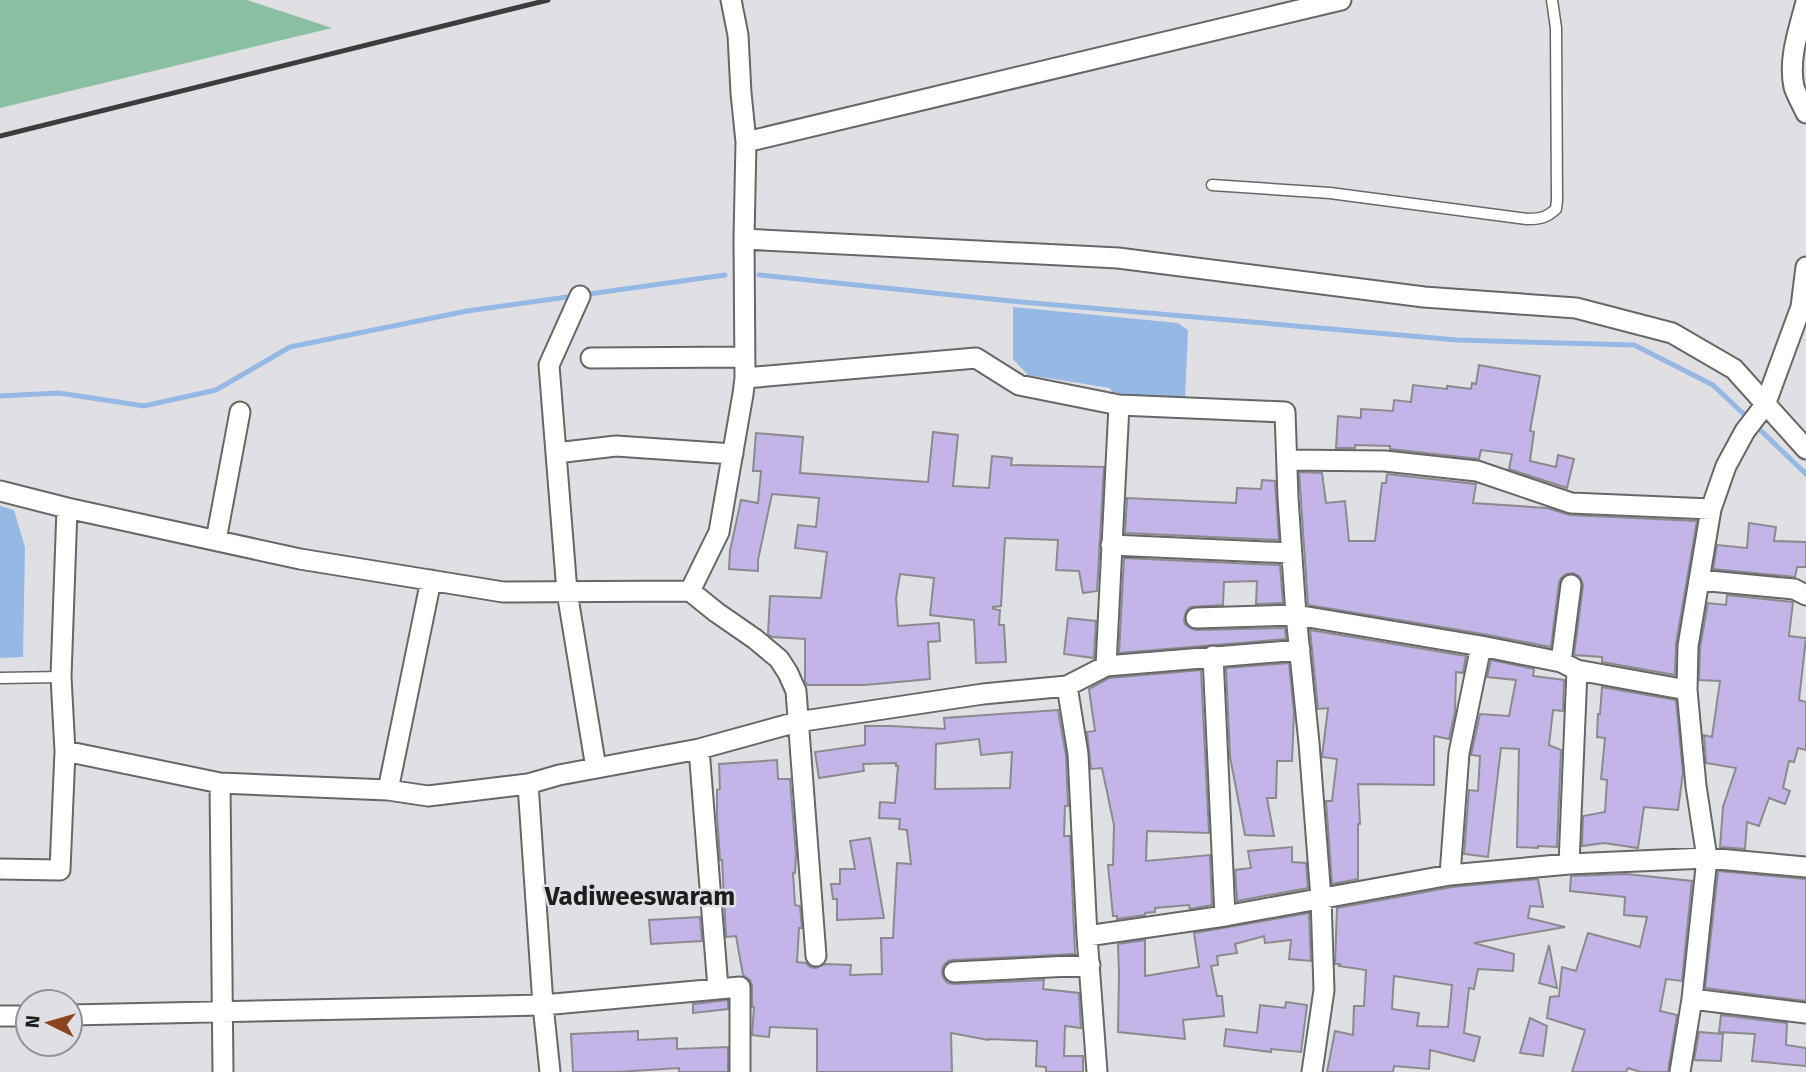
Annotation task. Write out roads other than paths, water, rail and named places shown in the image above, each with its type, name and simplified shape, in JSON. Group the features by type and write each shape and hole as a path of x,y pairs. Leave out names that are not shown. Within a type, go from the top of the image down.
{"street":[{"path":"690,591 719,532 745,379 746,142 738,35 730,0"},
{"path":"746,142 1341,0"},
{"path":"1806,2 1796,38 1792,76 1795,91 1806,113"},
{"path":"744,239 1118,258 1424,297 1576,308 1672,333 1734,369 1755,418 1806,449"},
{"path":"1680,1072 1692,999 1707,858 1696,786 1687,691 1688,646 1711,509 1726,467 1755,418 1801,306 1806,267"},
{"path":"580,296 549,365 567,592 596,768"},
{"path":"591,358 744,357"},
{"path":"745,379 976,358 1019,385 1119,405 1285,412 1296,615 1321,898 1324,990 1312,1072"},
{"path":"1106,666 1119,405"},
{"path":"216,540 240,412"},
{"path":"556,453 616,446 733,454"},
{"path":"1287,460 1385,461 1477,471 1571,503 1711,509"},
{"path":"0,491 300,559 503,592 690,591 779,659 796,691 816,956"},
{"path":"0,869 60,870 65,751 61,677 67,508"},
{"path":"1111,545 1292,553"},
{"path":"388,790 431,580"},
{"path":"1699,580 1794,589 1806,595"},
{"path":"1569,863 1571,585"},
{"path":"1196,618 1296,615 1481,646 1687,691"},
{"path":"1450,875 1459,753 1481,646"},
{"path":"65,751 220,783 388,790 428,796 528,784 559,775 699,749 797,722 983,694 1067,687 1106,666 1300,650"},
{"path":"1213,656 1225,916"},
{"path":"1067,687 1078,754 1097,1072"},
{"path":"699,749 718,988"},
{"path":"220,783 223,1072"},
{"path":"528,784 550,1072"},
{"path":"1087,936 1225,916 1450,875 1569,863 1707,858 1806,867"},
{"path":"954,972 1090,965"},
{"path":"84,1015 543,1005 740,987 740,1072"},
{"path":"1692,999 1806,1013"}],"lane":[{"path":"1212,185 1330,193 1527,219 1548,216 1556,209 1557,200 1556,28 1552,0"},
{"path":"0,678 61,677"}],"water":[{"path":"1013,307 1178,323 1188,330 1185,400 1116,398 1110,388 1028,375 1013,359"},
{"path":"0,506 14,510 25,547 23,657 0,658"}],"waterway":[{"path":"0,396 59,393 144,406 216,390 290,347 467,311 725,275"},
{"path":"759,275 1011,301 1457,340 1634,345 1713,385 1749,419"},
{"path":"1756,426 1806,474"}],"railway":[{"path":"0,136 548,0"}],"district":[{"name":"Vadiweeswaram","path":"640,896"}]}
